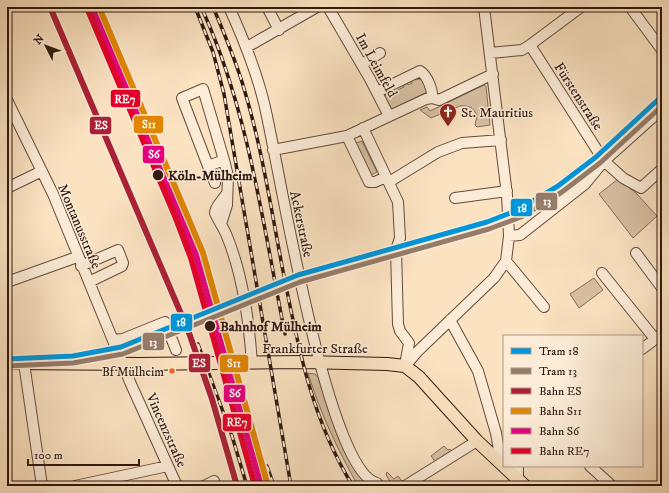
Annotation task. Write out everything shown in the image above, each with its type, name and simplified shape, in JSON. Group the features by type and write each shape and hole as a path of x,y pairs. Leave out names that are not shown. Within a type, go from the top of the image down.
{"main road":[{"name":"Frankfurter Straße","path":"7,363 320,363 387,364 405,366"},
{"path":"405,366 419,377 479,443 503,465"},
{"path":"504,467 518,484"}],"street":[{"name":"Ackerstraße","path":"228,7 247,47 263,99 296,263 329,398 340,428 365,476 372,482 377,483"},
{"path":"267,7 279,30"},
{"path":"247,47 317,7"},
{"name":"Im Leimfeld","path":"328,7 362,64 389,116"},
{"path":"405,366 494,278 506,261 509,236 507,191 484,7"},
{"path":"490,53 522,50 530,46 581,7"},
{"path":"630,7 662,50"},
{"name":"Fürstenstraße","path":"530,46 610,168 622,178 640,188 662,169"},
{"path":"362,64 380,53"},
{"path":"377,92 420,72 424,74 432,90 432,98"},
{"path":"273,150 347,136 426,99 432,98 439,100 493,74"},
{"path":"216,183 182,98 203,89 228,176 227,205 221,224"},
{"name":"Montanusstraße","path":"7,100 53,194 79,262 89,282 122,364"},
{"path":"509,236 520,235 585,184 604,161 662,109"},
{"path":"363,128 388,179 399,206 400,238 396,250 398,324 400,331 409,343 405,366"},
{"path":"347,136 370,182 388,179 438,152 462,143 501,140"},
{"path":"208,166 224,160"},
{"path":"7,188 42,171"},
{"path":"455,198 507,191"},
{"path":"227,193 215,210 236,261 250,338 252,363"},
{"path":"7,282 118,250 123,263 122,266 89,282"},
{"path":"636,253 662,288"},
{"path":"506,261 544,307"},
{"path":"602,273 658,337 643,348"},
{"path":"450,320 478,371 496,433 501,463"},
{"path":"113,340 123,339 165,322 176,350"},
{"path":"24,363 42,486"},
{"name":"Vincenzstraße","path":"122,364 177,486"},
{"path":"405,486 479,443 492,441 496,433"},
{"path":"75,486 168,466"},
{"path":"518,467 518,484"},
{"path":"591,467 612,486"},
{"path":"204,486 214,481"}],"shaded area":[{"path":"415,77 417,80 422,78 427,92 393,109 389,109 384,97 386,95 384,92 391,88 393,92 404,87 402,83 406,81 408,85 412,83 410,79"},
{"path":"484,85 486,86 490,125 477,127 475,125 477,116 476,113 473,109 466,106 460,106 431,118 420,110 427,107 430,111"},
{"path":"362,141 377,172 371,175 356,143"},
{"path":"618,179 636,193 657,216 633,238 599,194"},
{"path":"594,278 603,290 579,308 570,294"},
{"path":"308,373 315,374 319,379 328,408 338,432 367,486 358,486 343,459 324,417"},
{"path":"444,446 448,450 450,449 453,453 436,463 431,456"},
{"path":"387,472 394,479 398,476 403,483 399,486 393,486 386,475"}],"railway":[{"path":"195,7 213,52 224,94 291,486"},
{"path":"213,7 235,60 251,113 307,379 326,434 353,486"},
{"path":"203,11 219,50 243,129 262,211 285,334"},
{"path":"198,344 232,436 247,486"},
{"path":"267,466 274,486"}],"tram line":[{"name":"18","path":"7,359 73,356 121,347 298,275 487,222 518,210 558,186 596,157 662,96"},
{"name":"13","path":"7,366 73,363 123,354 300,282 489,229 521,217 562,192 600,163 662,106"}],"rail line":[{"name":"ES","path":"50,7 188,330 212,399 237,486"},
{"name":"S11","path":"99,7 203,253 268,486"},
{"name":"RE7","path":"88,10 175,216 191,258 255,486"},
{"name":"S6","path":"93,10 196,255 261,486"}],"place":[{"name":"St. Mauritius","path":"448,127"},
{"name":"Köln-Mülheim","path":"158,175"},
{"name":"Bahnhof Mülheim","path":"210,326"},
{"name":"Bf Mülheim","path":"172,371"}]}
